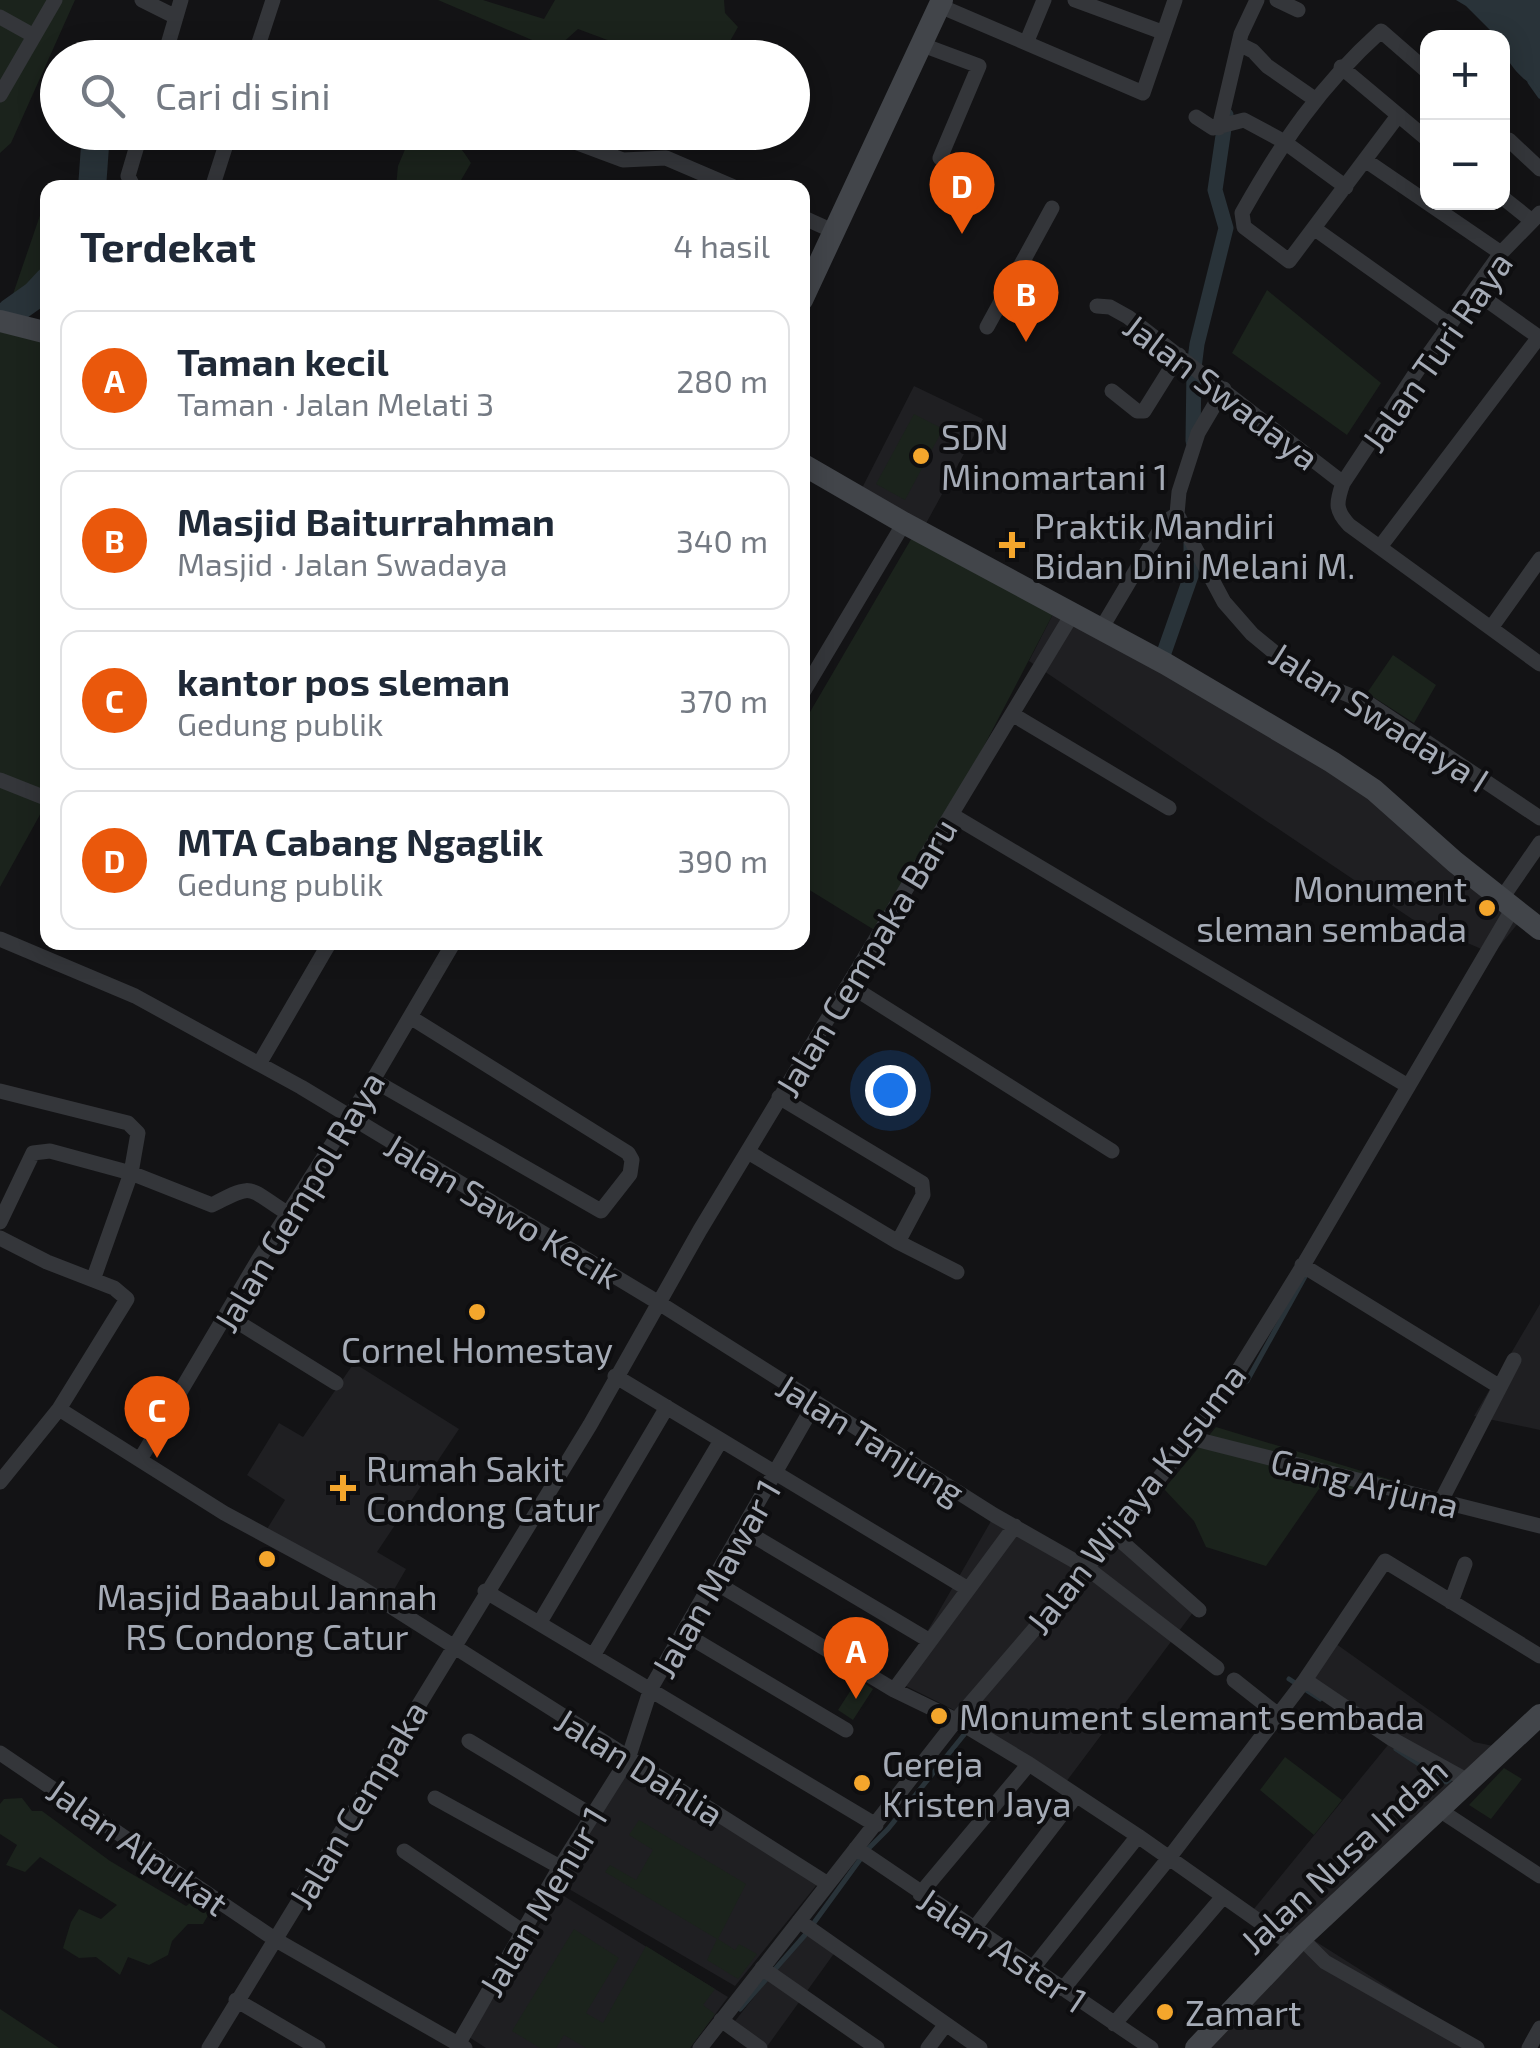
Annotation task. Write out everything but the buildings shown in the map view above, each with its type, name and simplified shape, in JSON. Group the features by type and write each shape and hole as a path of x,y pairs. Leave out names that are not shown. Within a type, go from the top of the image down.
{"street":[{"path":"0,95 55,0"},
{"path":"142,0 176,17"},
{"path":"169,40 182,0"},
{"path":"260,40 273,0"},
{"path":"1027,41 1044,0"},
{"path":"1075,0 1162,32"},
{"path":"810,283 941,3 1143,93 1175,0"},
{"path":"1222,127 1241,42 1257,0"},
{"path":"1277,0 1298,10"},
{"path":"0,17 27,32"},
{"path":"1397,118 1288,261 1244,226 1242,214 1283,141 1341,67 1381,31 1420,65"},
{"path":"1241,42 1316,100"},
{"path":"920,44 978,66 940,158"},
{"path":"1341,67 1420,134"},
{"path":"1196,117 1212,128 1244,120 1283,141 1346,188"},
{"path":"1510,142 1540,169"},
{"path":"130,180 136,150"},
{"path":"215,180 224,150"},
{"path":"592,150 623,160 666,158 717,180"},
{"path":"1366,160 1502,253"},
{"path":"1510,202 1536,217"},
{"path":"988,327 1052,208"},
{"name":"Jalan Turi Raya","path":"1343,484 1474,291 1536,217"},
{"path":"810,221 834,232"},
{"path":"1315,229 1450,325"},
{"path":"1380,547 1540,338 1474,291"},
{"name":"Jalan Swadaya","path":"1097,306 1110,307 1128,316 1343,484"},
{"path":"0,321 40,331"},
{"path":"1112,392 1144,410 1181,356"},
{"path":"1101,628 1164,523 1177,514 1179,492 1198,433 1224,389"},
{"path":"810,469 1101,628 1332,762 1374,790 1540,930"},
{"path":"1343,484 1336,503 1349,526 1540,664"},
{"name":"Jalan Swadaya I","path":"1177,514 1224,602 1252,634 1304,676 1368,703 1540,818"},
{"path":"810,681 904,523"},
{"path":"1491,628 1540,559"},
{"name":"Jalan Cempaka Baru","path":"659,1303 779,1096 1072,613"},
{"path":"1012,714 1169,808"},
{"path":"0,780 40,795"},
{"path":"952,815 1408,1086"},
{"name":"Jalan Wijaya Kusuma","path":"700,2048 766,1972 804,1924 828,1884 861,1851 876,1824 956,1720 1086,1568 1191,1438 1233,1379 1408,1086 1540,842"},
{"name":"Jalan Sawo Kecik","path":"1,942 135,996 258,1064 659,1303"},
{"path":"258,1064 325,950"},
{"name":"Jalan Gempol Raya","path":"141,1458 449,950"},
{"path":"848,984 1112,1151"},
{"path":"372,1080 601,1211 630,1174 632,1160 628,1153 410,1017"},
{"path":"0,1091 128,1124 138,1133 131,1174 93,1280"},
{"path":"779,1096 922,1183 924,1195 898,1242"},
{"path":"0,1222 33,1153 50,1151 131,1174 210,1205 235,1190 251,1190 287,1213"},
{"path":"748,1152 956,1272"},
{"path":"0,1238 122,1292 127,1299 58,1409 0,1482"},
{"path":"1302,1265 1500,1387"},
{"name":"Jalan Cempaka","path":"209,2048 590,1425 659,1303"},
{"name":"Jalan Tanjung","path":"659,1303 815,1404 1086,1568 1217,1668"},
{"path":"228,1316 336,1382"},
{"path":"1442,1500 1514,1360"},
{"path":"615,1376 968,1589"},
{"name":"Jalan Mawar 1","path":"628,1759 651,1688 815,1404"},
{"path":"540,1622 667,1407"},
{"name":"Jalan Dahlia","path":"58,1409 224,1512 357,1586 828,1884"},
{"name":"Gang Arjuna","path":"1191,1438 1540,1526"},
{"path":"594,1654 720,1442"},
{"path":"894,1690 1014,1526"},
{"path":"742,1530 930,1641"},
{"path":"1113,1534 1199,1610"},
{"path":"1063,1989 1305,1680 1385,1561 1540,1656"},
{"path":"1451,1602 1465,1564"},
{"path":"713,1581 894,1690 956,1720 1029,1764 1138,1836 1222,1898 1476,2048"},
{"path":"485,1592 876,1824"},
{"path":"683,1633 846,1730"},
{"path":"1234,1680 1277,1714"},
{"path":"1305,1680 1392,1739 1470,1782"},
{"name":"Jalan Nusa Indah","path":"1196,2048 1297,1942 1539,1719"},
{"path":"469,1741 593,1816"},
{"name":"Jalan Alpukat","path":"0,1753 276,1940 460,2047"},
{"name":"Jalan Menur 1","path":"460,2047 522,1931 628,1759"},
{"path":"920,1894 1029,1764"},
{"path":"972,1930 1076,1796"},
{"path":"435,1798 560,1867"},
{"path":"1441,1811 1540,1876"},
{"path":"1032,1968 1138,1836"},
{"path":"404,1851 522,1931"},
{"name":"Jalan Aster 1","path":"861,1851 1151,2048"},
{"path":"1114,2024 1222,1898"},
{"path":"804,1924 980,2048"},
{"path":"766,1972 877,2048"},
{"path":"236,2000 292,2041 318,2048"},
{"path":"721,2020 760,2048"},
{"path":"928,2048 946,2024"},
{"path":"1529,2048 1540,2028"}],"shaded area":[{"path":"0,0 75,0 57,40 40,40 40,78 11,143 0,153"},
{"path":"438,0 483,0 544,19 555,0 724,0 725,13 738,27 731,40 607,40 578,29 566,40 532,40"},
{"path":"1456,0 1540,0 1540,92 1510,63 1510,30 1490,30"},
{"path":"405,150 462,150 471,163 461,180 397,180"},
{"path":"40,215 40,309 11,300"},
{"path":"1267,290 1381,383 1347,435 1232,353"},
{"path":"0,324 40,336 40,815 0,887"},
{"name":"SDN Minomartani 1","path":"914,386 983,419 923,529 860,492"},
{"path":"914,414 943,429 905,500 876,484"},
{"path":"917,529 1053,614 950,811 876,931 810,890 810,712"},
{"path":"1053,614 1219,694 1528,911 1493,954 1412,919 1029,661"},
{"path":"1393,655 1436,685 1414,723 1367,693"},
{"path":"1540,1304 1540,1430 1474,1416"},
{"name":"Rumah Sakit Condong Catur","path":"354,1363 459,1429 377,1552 406,1569 387,1602 267,1529 285,1500 247,1475 279,1423 303,1437"},
{"path":"1216,1427 1421,1489 1319,1489 1266,1566 1206,1547 1194,1521 1164,1489"},
{"path":"994,1516 1090,1571 1119,1539 1197,1607 1063,1786 964,1715 898,1682"},
{"path":"1332,1641 1474,1742 1508,1749 1307,1936 1484,2048 1194,2048 1291,1941 1249,1915 1392,1740 1305,1677"},
{"path":"858,1679 873,1689 853,1720 838,1710"},
{"path":"1285,1757 1342,1800 1314,1835 1260,1790"},
{"path":"630,1764 819,1882 735,1986 557,1882"},
{"path":"1504,1768 1522,1779 1491,1819 1469,1805"},
{"path":"22,1798 32,1811 42,1811 110,1861 186,1906 198,1898 213,1907 203,1924 188,1924 172,1941 168,1955 149,1965 128,1957 120,1975 96,1957 79,1958 63,1948 79,1909 101,1919 117,1905 40,1857 25,1872 6,1865 17,1845 0,1834 0,1804 4,1799"},
{"path":"639,1820 746,1884 718,1939 735,1950 739,1944 757,1954 738,1979 707,1960 717,1939 605,1872 610,1865 636,1880 653,1850 629,1835"},
{"path":"559,1893 728,1997 690,2048 486,2048 469,2037"},
{"path":"809,1928 838,1948 766,2048 731,2026"},
{"path":"574,1929 619,1958 586,2013 603,2023 646,1946 715,1989 703,2005 715,2014 690,2048 586,2048 564,2035 556,2048 540,2048 512,2031"},
{"path":"0,2009 59,2048 0,2048"}],"waterway":[{"path":"1530,82 1540,96"},
{"path":"1193,441 1197,344 1226,228 1215,190 1226,115"},
{"path":"93,180 95,150"},
{"path":"11,312 40,290"},
{"path":"1160,664 1191,576 1191,539"},
{"path":"1247,1381 1308,1271"},
{"path":"1289,1679 1320,1699"},
{"path":"740,2009 805,1935 867,1850 967,1731"},
{"path":"1396,1749 1446,1782 1453,1777"}],"place":[{"name":"MTA Cabang Ngaglik","path":"962,234"},
{"name":"Masjid Baiturrahman","path":"1026,342"},
{"name":"SDN Minomartani 1","path":"921,456"},
{"name":"Praktik Mandiri Bidan Dini Melani M.","path":"1012,545"},
{"name":"Monument sleman sembada","path":"1487,908"},
{"name":"Cornel Homestay","path":"477,1312"},
{"name":"kantor pos sleman","path":"157,1458"},
{"name":"Rumah Sakit Condong Catur","path":"343,1488"},
{"name":"Masjid Baabul Jannah RS Condong Catur","path":"267,1559"},
{"name":"Taman kecil","path":"856,1699"},
{"name":"Monument slemant sembada","path":"939,1716"},
{"name":"Gereja Kristen Jaya","path":"862,1783"},
{"name":"Zamart","path":"1165,2012"}]}
